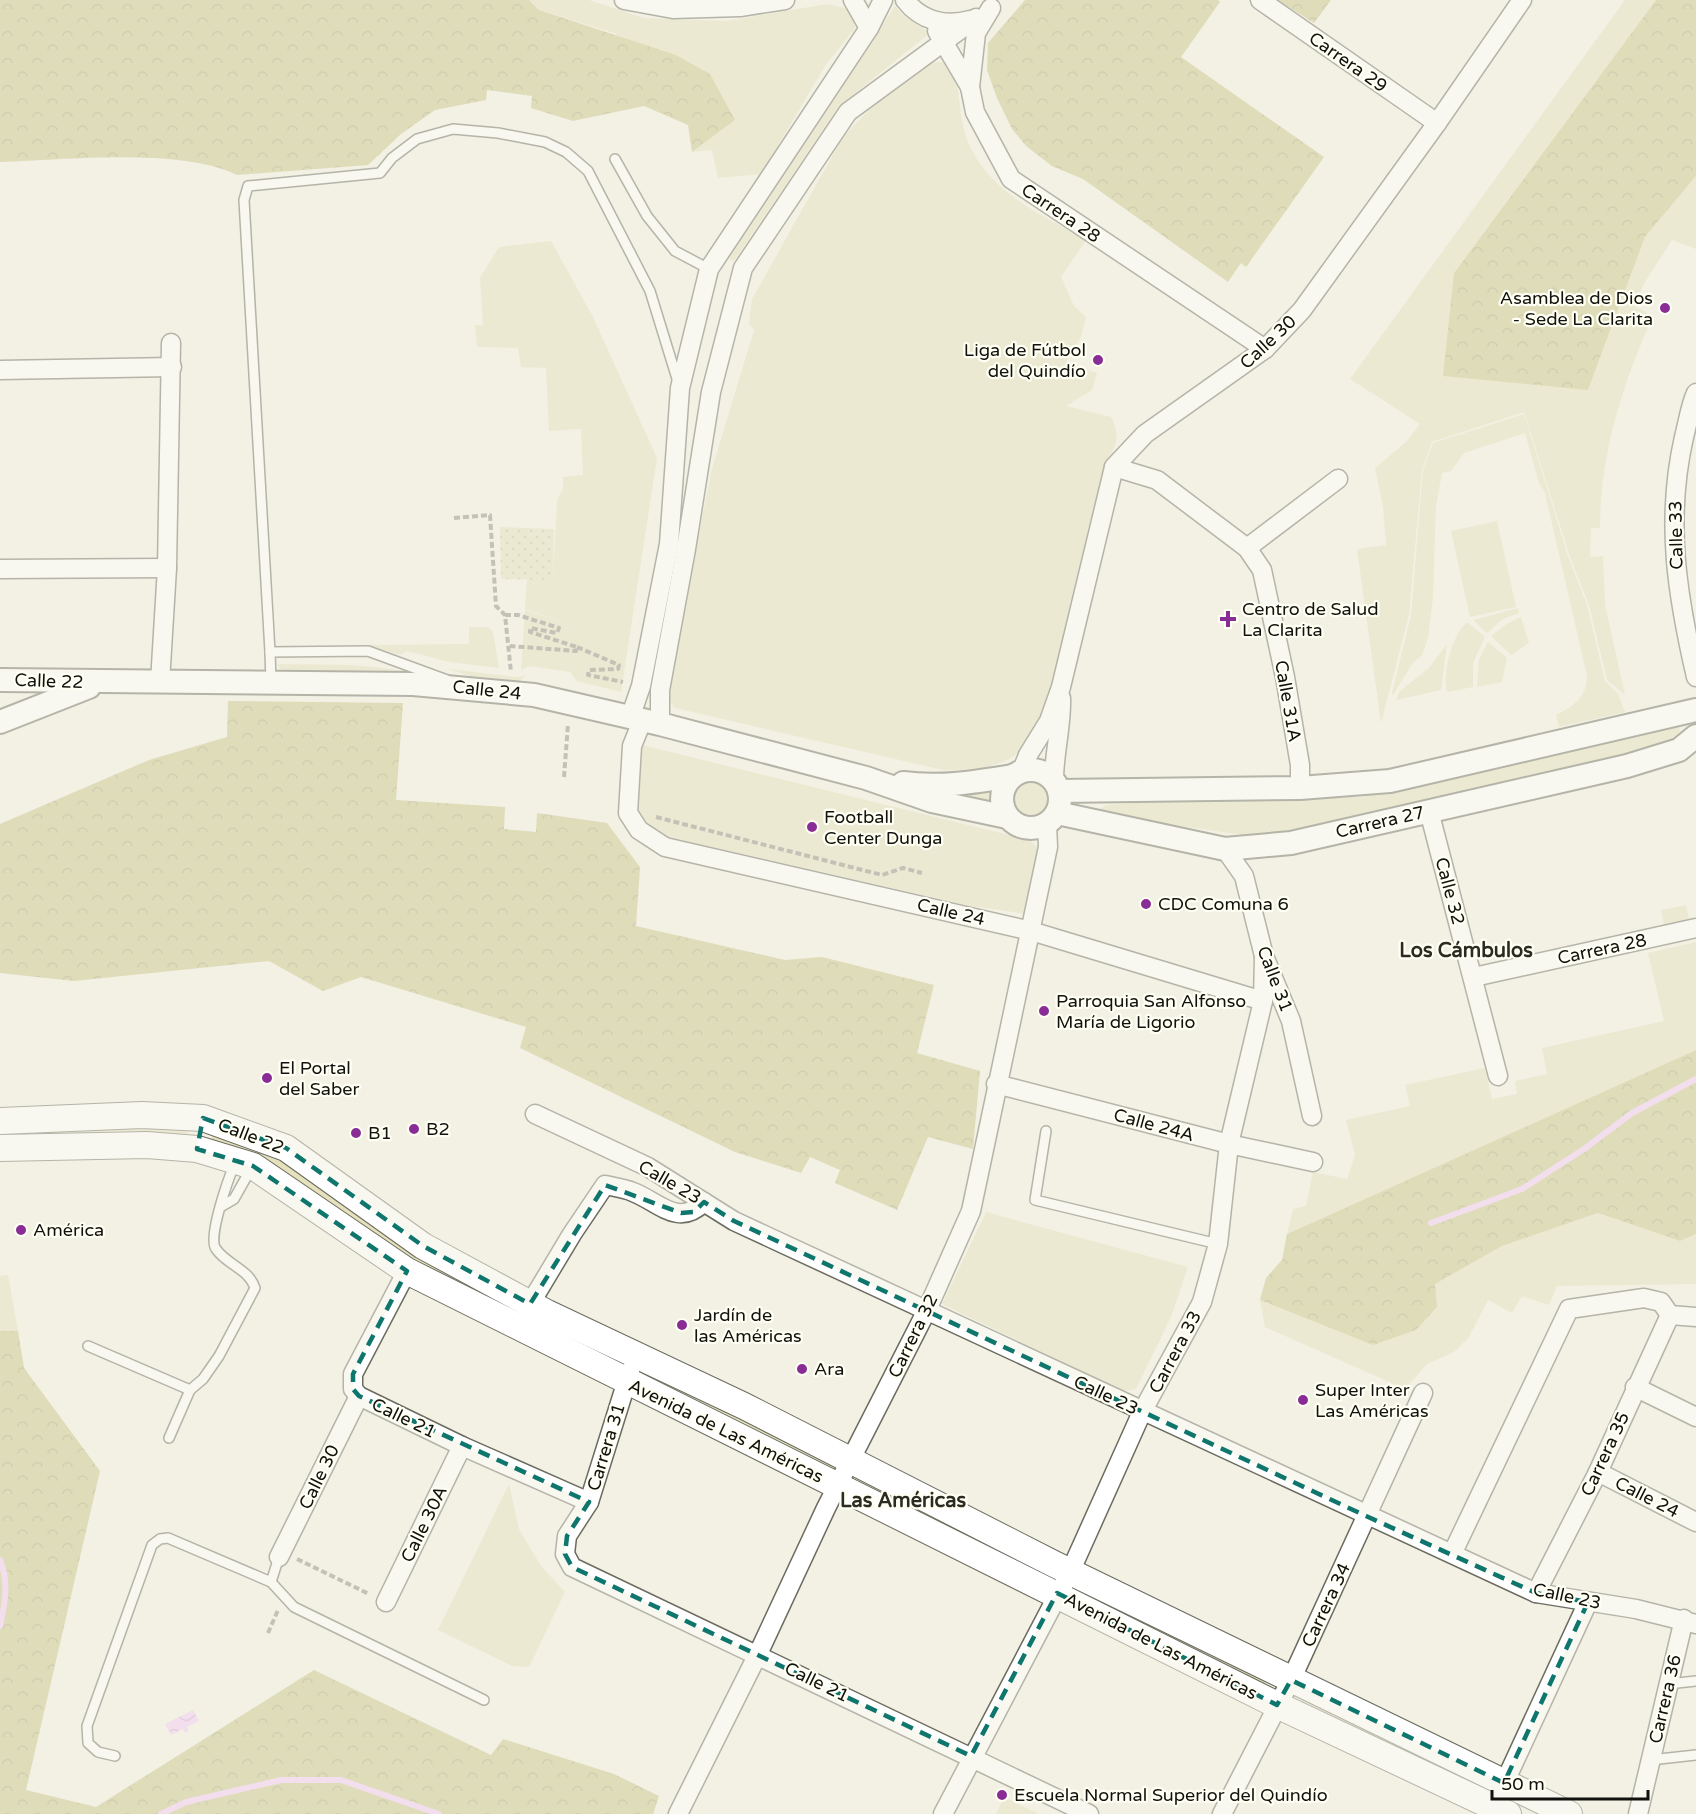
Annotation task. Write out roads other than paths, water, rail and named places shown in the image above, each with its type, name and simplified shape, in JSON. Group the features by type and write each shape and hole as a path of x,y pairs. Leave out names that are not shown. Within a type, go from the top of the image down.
{"main road":[{"name":"Calle 22","path":"0,1121 142,1115 203,1118 286,1148 423,1246 539,1308"},
{"path":"197,1149 203,1118"},
{"name":"Avenida de Las Américas","path":"0,1148 147,1144 197,1149 244,1163 407,1271 534,1337 1497,1812"},
{"name":"Avenida de Las Américas","path":"539,1308 852,1460 1291,1680 1569,1814"}],"street":[{"path":"624,0 673,9 740,7 785,0"},
{"path":"853,0 869,28"},
{"path":"644,721 641,686 669,544 680,388 709,269 869,28 883,0"},
{"path":"905,0 919,14 929,19 952,24 988,9"},
{"name":"Carrera 29","path":"1260,0 1437,123"},
{"name":"Calle 30","path":"1017,773 1049,721 1061,687 1114,467 1145,434 1265,349 1302,310 1437,123 1522,0"},
{"path":"644,721 660,690 686,549 711,392 743,268 848,112 941,48 988,9"},
{"name":"Carrera 28","path":"988,9 976,33 970,87 975,112 1011,178 1265,349"},
{"path":"929,19 941,48 970,87"},
{"path":"160,682 167,568 171,343"},
{"path":"0,370 172,367"},
{"name":"Calle 33","path":"1696,393 1680,456 1673,513 1674,561 1696,677"},
{"path":"1114,467 1157,480 1247,548 1338,480"},
{"name":"Calle 31A","path":"1247,548 1262,570 1286,677 1300,765 1300,788"},
{"path":"0,569 167,568"},
{"name":"Calle 22","path":"0,680 99,683"},
{"name":"Calle 24","path":"99,683 271,682 463,687 534,695 866,778"},
{"path":"0,722 99,683"},
{"name":"Calle 30","path":"1057,785 1054,756 1062,723 1061,687"},
{"name":"Carrera 27","path":"1057,785 1300,788 1390,781 1696,710"},
{"name":"Calle 24","path":"644,721 632,746 628,813 639,830 665,847 1032,931 1263,1001"},
{"name":"Carrera 27","path":"1052,819 1225,849 1291,843 1627,766 1679,750 1696,736"},
{"path":"866,778 925,786 969,783 1017,773 1045,773 1057,785 1060,802 1052,819 1027,828 1016,825 1007,817 1002,807 1001,795 1017,773"},
{"path":"866,778 932,801 1007,817"},
{"name":"Calle 32","path":"1428,811 1474,977 1498,1076"},
{"name":"Carrera 32","path":"678,1814 758,1654 837,1486 927,1310 971,1211 979,1183 996,1084 1032,931 1052,819"},
{"name":"Calle 31","path":"1225,849 1244,876 1264,956 1291,1021 1312,1116"},
{"name":"Carrera 28","path":"1474,977 1696,928"},
{"name":"Carrera 33","path":"943,1814 971,1756 1071,1570 1142,1412 1202,1302 1218,1244 1229,1144 1263,1001 1264,956"},
{"name":"Calle 24A","path":"996,1084 1229,1144 1313,1162"},
{"name":"Calle 23","path":"535,1114 648,1167 734,1221 1366,1516 1453,1552 1536,1593 1690,1621"},
{"path":"534,1337 539,1308 572,1234 605,1185 632,1191 665,1210 681,1213 694,1212 704,1202"},
{"name":"Calle 30","path":"280,1554 356,1392 353,1374 407,1271"},
{"path":"1453,1552 1569,1309 1644,1298 1661,1302 1670,1315 1696,1317"},
{"name":"Carrera 35","path":"1536,1593 1598,1472 1635,1386 1670,1315"},
{"name":"Carrera 31","path":"567,1536 589,1502 626,1381 638,1355"},
{"path":"1635,1386 1696,1417"},
{"name":"Calle 21","path":"356,1392 462,1446 589,1502"},
{"name":"Carrera 34","path":"1222,1814 1291,1680 1423,1393"},
{"name":"Calle 30A","path":"386,1602 462,1446"},
{"name":"Calle 24","path":"1598,1472 1696,1522"},
{"name":"Calle 21","path":"567,1536 566,1554 572,1567 1089,1814"},
{"path":"1497,1812 1504,1783 1588,1602"},
{"name":"Carrera 36","path":"1638,1814 1668,1684 1690,1621"}],"lane":[{"path":"271,682 244,200 248,186 380,173 392,158 417,139 453,129 498,133 545,142 566,152 588,171 650,291 680,388"},
{"path":"615,159 647,216 675,251 709,269"},
{"path":"270,652 368,651 427,671 463,687"},
{"path":"1046,1131 1035,1200 1218,1244"},
{"path":"169,1438 190,1390 204,1379 219,1356 255,1288 253,1280 215,1249 212,1241 224,1190 244,1163"},
{"path":"222,1206 234,1199 244,1163"},
{"path":"88,1346 190,1390"},
{"path":"115,1756 92,1748 88,1743 87,1726 152,1545 160,1539 168,1538 271,1582 294,1607 484,1700"},
{"path":"271,1582 280,1554"},
{"path":"1668,1684 1696,1681"},
{"path":"1650,1760 1696,1755"}],"water":[{"path":"193,1710 199,1721 187,1727 189,1731 185,1733 183,1729 171,1735 165,1724"}],"waterway":[{"path":"1431,1223 1522,1189 1584,1149 1632,1113 1696,1079"},
{"path":"0,1560 5,1584 5,1601 0,1626"},
{"path":"161,1814 186,1802 281,1780 341,1780 439,1814"}],"place":[{"name":"Asamblea de Dios - Sede La Clarita","path":"1665,308"},
{"name":"Liga de Fútbol del Quindío","path":"1098,360"},
{"name":"Centro de Salud La Clarita","path":"1228,619"},
{"name":"Football Center Dunga","path":"812,827"},
{"name":"CDC Comuna 6","path":"1146,904"},
{"name":"Parroquia San Alfonso María de Ligorio","path":"1044,1011"},
{"name":"El Portal del Saber","path":"267,1078"},
{"name":"B2","path":"414,1129"},
{"name":"B1","path":"356,1133"},
{"name":"América","path":"21,1230"},
{"name":"Jardín de las Américas","path":"682,1325"},
{"name":"Ara","path":"802,1369"},
{"name":"Super Inter Las Américas","path":"1303,1400"},
{"name":"Escuela Normal Superior del Quindío","path":"1002,1795"}],"district":[{"name":"Los Cámbulos","path":"1466,950"},
{"name":"Las Américas","path":"903,1500"}]}
